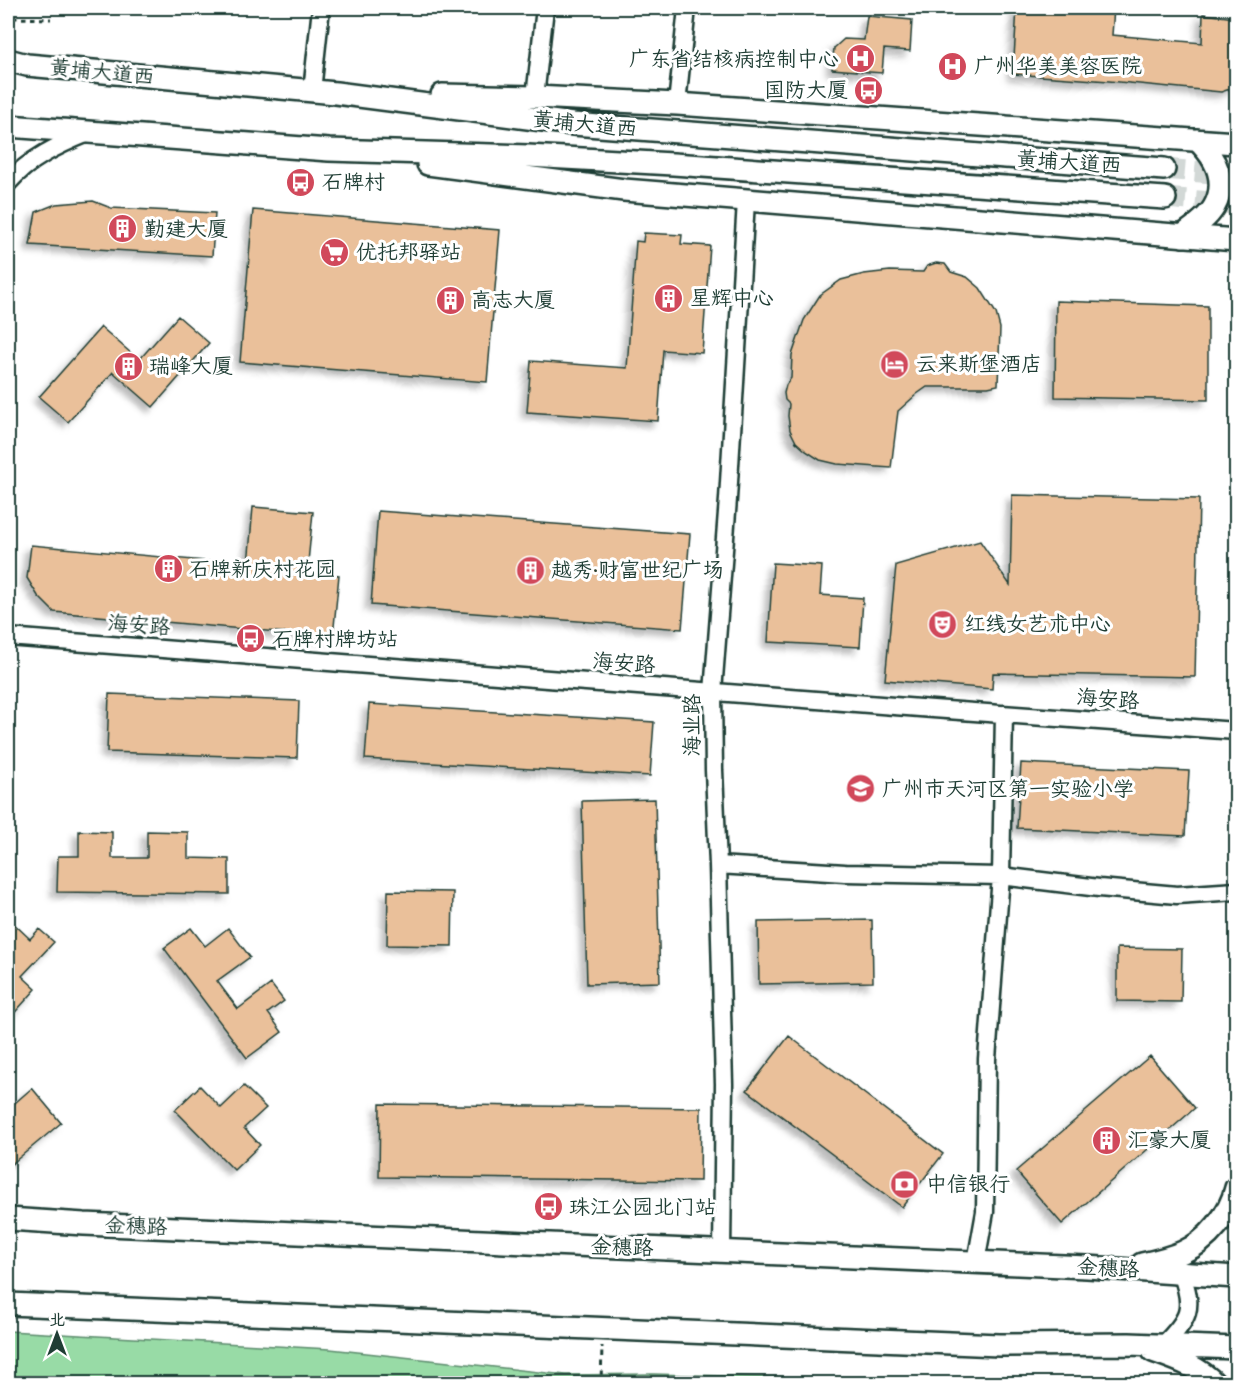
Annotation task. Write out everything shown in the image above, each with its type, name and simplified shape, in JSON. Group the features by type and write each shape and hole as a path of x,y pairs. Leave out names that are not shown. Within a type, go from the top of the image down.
{"main road":[{"name":"黄埔大道西","path":"14,63 336,93 573,124 1164,170"},
{"path":"336,93 536,97 677,104 1236,143"},
{"name":"黄埔大道西","path":"8,126 329,150 539,157 1165,198"},
{"path":"1182,236 1213,208 1220,182 1217,164 1208,150 1197,140"},
{"path":"329,150 579,184 746,201 1236,240"},
{"path":"1122,1269 1167,1258 1185,1251 1198,1242 1218,1223 1228,1209 1236,1188"},
{"name":"金穗路","path":"8,1219 976,1262 1236,1277"},
{"path":"8,1304 999,1345 1129,1344 1236,1348"},
{"path":"1129,1344 1176,1359 1197,1369 1215,1383"}],"street":[{"path":"312,91 321,8"},
{"path":"536,97 545,8"},
{"path":"677,104 687,8"},
{"path":"8,52 14,63"},
{"path":"8,183 24,167 49,151 92,132"},
{"name":"海业路","path":"722,1251 724,1083 713,692 728,499 746,201"},
{"name":"海安路","path":"8,637 1236,731"},
{"path":"976,1262 985,1212 987,1059 1001,876 1004,714"},
{"path":"718,865 845,873 1001,876 1177,895 1236,891"},
{"path":"8,1211 30,1220"},
{"path":"1163,1345 1187,1315 1188,1293 1181,1273"}],"path":[{"path":"13,18 51,20"},
{"path":"601,1383 602,1329"}],"green space":[{"path":"8,1331 330,1349 566,1375 653,1374 986,1383 8,1383"}],"building":[{"path":"1017,8 1114,8 1112,35 1202,43 1203,14 1236,18 1236,85 1221,92 1013,74"},
{"path":"867,16 912,20 910,51 884,49 882,73 832,69 834,48 844,39 864,40"},
{"name":"勤建大厦","path":"93,201 111,208 215,213 212,256 30,245 36,212 56,204"},
{"name":"高志大厦","path":"253,210 500,230 487,382 240,362"},
{"name":"星辉中心","path":"644,233 682,235 681,244 710,246 702,353 663,350 658,421 527,412 531,361 627,368 636,241 643,242"},
{"name":"云来斯堡酒店","path":"936,263 945,264 951,272 967,277 980,288 996,313 1000,328 998,385 927,387 917,394 898,411 891,468 837,464 820,460 796,442 790,430 789,404 785,400 784,393 791,378 792,355 804,320 820,295 841,280 890,271 923,272 927,266"},
{"path":"1056,301 1208,306 1208,400 1055,397"},
{"name":"瑞峰大厦","path":"178,316 209,343 153,407 113,372 68,422 39,397 101,327 139,360"},
{"path":"1012,495 1199,499 1195,677 993,673 992,689 885,680 896,565 980,541 1010,585"},
{"name":"石牌新庆村花园","path":"253,507 313,512 307,572 339,575 333,637 54,612 38,596 27,578 31,545 248,565"},
{"name":"越秀·财富世纪广场","path":"378,511 690,534 682,629 371,605"},
{"path":"773,563 822,566 820,595 863,598 860,647 768,642"},
{"path":"109,694 299,701 297,758 107,752"},
{"path":"369,704 654,722 650,776 365,759"},
{"path":"1021,763 1189,771 1185,836 1017,828"},
{"path":"655,799 660,982 587,984 582,801"},
{"path":"79,831 112,832 112,858 147,858 147,831 188,832 188,858 229,859 229,894 57,892 58,856 79,856"},
{"path":"388,891 453,892 452,946 387,945"},
{"path":"8,918 30,939 39,929 54,942 22,976 36,989 8,1020"},
{"path":"872,920 873,982 759,984 758,922"},
{"path":"191,928 205,946 228,928 250,957 217,981 238,1009 271,984 284,1001 268,1013 282,1032 247,1058 164,948"},
{"path":"1117,948 1182,949 1181,1002 1117,1001"},
{"path":"789,1036 943,1154 902,1207 747,1090"},
{"name":"汇豪大厦","path":"1150,1056 1195,1108 1062,1224 1016,1171"},
{"path":"200,1086 221,1108 244,1086 266,1108 244,1128 260,1145 234,1170 175,1110"},
{"path":"32,1088 61,1123 8,1167 8,1109"},
{"path":"380,1104 701,1108 700,1181 379,1177"}],"tunnel":[{"path":"1164,169 1236,175"},
{"path":"1165,198 1236,204"}],"place":[{"name":"广东省结核病控制中心","path":"860,59"},
{"name":"广州华美美容医院","path":"953,66"},
{"name":"国防大厦","path":"869,90"},
{"name":"石牌村","path":"301,182"},
{"name":"勤建大厦","path":"123,229"},
{"name":"优托邦驿站","path":"335,252"},
{"name":"星辉中心","path":"669,298"},
{"name":"高志大厦","path":"450,300"},
{"name":"云来斯堡酒店","path":"895,364"},
{"name":"瑞峰大厦","path":"128,366"},
{"name":"石牌新庆村花园","path":"168,569"},
{"name":"越秀·财富世纪广场","path":"530,570"},
{"name":"红线女艺术中心","path":"943,624"},
{"name":"石牌村牌坊站","path":"251,639"},
{"name":"广州市天河区第一实验小学","path":"861,789"},
{"name":"汇豪大厦","path":"1106,1140"},
{"name":"中信银行","path":"905,1184"},
{"name":"珠江公园北门站","path":"548,1207"}]}
